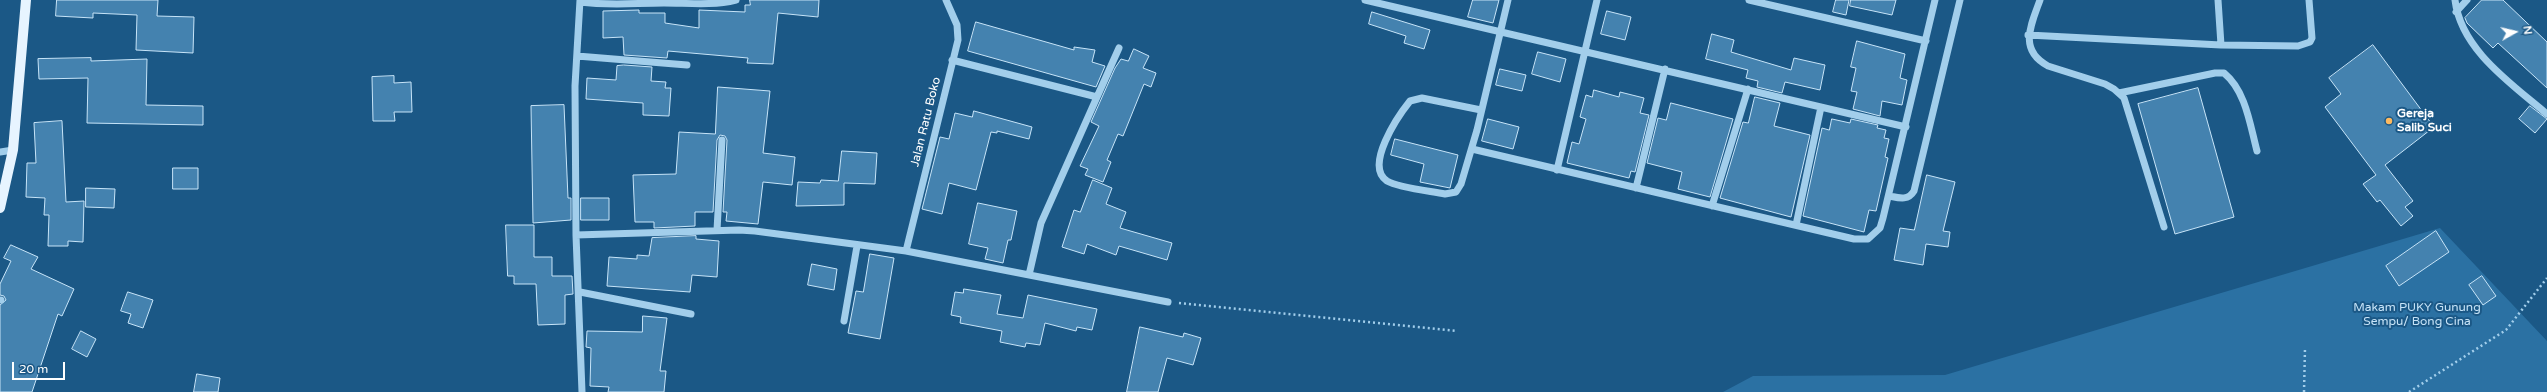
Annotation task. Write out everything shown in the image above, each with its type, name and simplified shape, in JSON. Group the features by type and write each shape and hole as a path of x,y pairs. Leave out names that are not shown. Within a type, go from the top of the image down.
{"main road":[{"path":"0,208 13,150 26,0"}],"street":[{"path":"582,392 580,292 576,235 575,86 580,1 625,6 662,3 719,4 736,0"},
{"name":"Jalan Ratu Boko","path":"906,251 959,30 946,0"},
{"path":"1365,0 1500,33 1585,50 1906,127"},
{"path":"1481,110 1422,98 1410,101 1384,145 1379,158 1380,169 1390,182 1445,194 1453,193 1461,184 1472,149 1508,0"},
{"path":"1557,170 1597,0"},
{"path":"1749,0 1926,41"},
{"path":"1472,149 1854,239 1868,239 1880,228 1889,196 1935,0"},
{"path":"1889,196 1907,198 1915,186 1960,0"},
{"path":"2040,0 2028,35 2032,52 2040,62 2105,84 2120,93 2128,109 2164,226"},
{"path":"2218,0 2221,45"},
{"path":"2028,35 2221,45 2280,47 2304,45 2310,42 2313,32 2309,0"},
{"path":"2455,0 2456,12 2462,28 2483,56 2547,114"},
{"path":"2456,12 2467,0"},
{"path":"1029,275 1041,223 1096,96 1119,48"},
{"path":"577,56 687,65"},
{"path":"952,60 1096,96"},
{"path":"1636,188 1665,69"},
{"path":"2120,93 2215,73 2224,73 2237,86 2242,98 2257,151"},
{"path":"1712,206 1748,89"},
{"path":"1796,225 1821,107"},
{"path":"717,230 722,140"},
{"path":"0,152 13,150"},
{"path":"576,235 717,230 755,231 857,246 906,251 1168,302"},
{"path":"844,321 857,246"},
{"path":"580,292 691,314"}],"path":[{"path":"2409,392 2506,330 2547,278"},
{"path":"1168,302 1457,331"},
{"path":"2304,348 2304,392"}],"green space":[{"name":"Makam PUKY Gunung Sempu/ Bong Cina","path":"2440,228 2547,341 2547,392 1723,392 1753,376 1945,375"}],"building":[{"path":"57,0 158,0 157,16 194,17 193,53 136,50 137,15 93,13 93,18 56,16"},
{"path":"750,0 819,0 818,17 778,13 773,64 747,63 748,58 668,51 667,58 624,55 623,37 603,38 603,11 639,10 639,13 665,13 665,23 699,28 699,10 745,12 745,5 750,5"},
{"path":"1473,0 1499,0 1493,23 1468,17"},
{"path":"1836,0 1849,0 1846,15 1833,12"},
{"path":"1851,0 1896,0 1892,15 1850,6"},
{"path":"2482,0 2503,0 2547,42 2547,88 2498,43 2493,48 2467,23 2465,18"},
{"path":"1607,11 1631,17 1625,40 1601,34"},
{"path":"1372,12 1430,30 1424,49 1404,43 1406,36 1369,24"},
{"path":"976,22 1074,50 1074,47 1095,50 1092,62 1105,66 1096,87 968,51"},
{"path":"1712,34 1734,40 1731,52 1791,70 1794,58 1825,65 1820,90 1785,82 1782,93 1757,87 1758,81 1746,78 1748,70 1706,59"},
{"path":"1857,41 1905,54 1900,78 1907,80 1902,105 1882,101 1880,116 1853,109 1857,92 1851,91 1856,68 1851,67"},
{"path":"2373,45 2434,127 2385,165 2413,201 2405,207 2413,216 2401,226 2380,200 2377,202 2363,184 2376,175 2325,107 2341,94 2329,78"},
{"path":"1134,49 1149,56 1143,68 1156,73 1151,87 1144,84 1123,136 1118,134 1107,160 1111,162 1103,182 1085,175 1088,169 1080,166 1099,126 1091,122 1115,68 1121,59 1128,61"},
{"path":"1538,52 1566,59 1560,82 1532,74"},
{"path":"91,58 91,61 147,59 146,105 203,106 203,125 87,123 88,78 39,79 38,59"},
{"path":"617,66 652,67 651,81 666,82 665,88 671,88 669,116 643,115 643,103 586,99 587,78 616,80"},
{"path":"1500,69 1526,75 1522,91 1496,85"},
{"path":"394,76 394,83 411,82 412,112 394,112 395,121 373,121 372,77"},
{"path":"718,87 770,91 763,153 795,157 792,185 763,182 758,224 726,221 727,212 723,212 727,140 725,136 720,135 717,140 713,212 695,212 695,226 654,228 654,222 635,222 633,175 676,174 679,132 715,134"},
{"path":"2198,88 2234,217 2175,234 2138,104"},
{"path":"1594,90 1619,97 1620,92 1644,98 1640,113 1649,115 1635,172 1631,171 1629,178 1567,163 1572,142 1579,144 1586,119 1580,117 1586,95 1592,97"},
{"path":"1755,97 1780,103 1774,126 1810,135 1791,217 1720,198 1743,122 1748,123"},
{"path":"1671,103 1733,119 1710,197 1678,189 1682,172 1647,163 1658,118 1666,120"},
{"path":"564,105 568,198 571,198 571,220 533,223 531,106"},
{"path":"2530,106 2547,119 2535,133 2519,119"},
{"path":"974,111 1032,127 1029,139 997,131 997,133 991,132 976,190 949,183 942,214 922,209 940,137 949,139 955,113 972,117"},
{"path":"1488,119 1519,127 1513,149 1482,141"},
{"path":"1832,119 1850,123 1851,119 1878,125 1877,128 1886,130 1884,138 1889,139 1885,157 1888,158 1876,211 1869,210 1864,232 1803,216 1822,128 1829,130"},
{"path":"62,121 66,202 84,201 83,242 68,241 68,246 48,246 49,215 44,215 45,198 26,197 27,163 36,163 34,123"},
{"path":"1395,139 1458,155 1450,188 1420,182 1424,164 1391,155"},
{"path":"842,151 877,153 875,184 844,183 844,205 796,206 798,182 820,183 821,180 838,181"},
{"path":"173,168 198,168 198,189 173,189"},
{"path":"1927,175 1955,182 1943,231 1950,232 1948,247 1926,244 1923,265 1894,260 1900,228 1914,230"},
{"path":"1093,180 1112,188 1106,204 1126,212 1120,228 1172,243 1167,260 1119,246 1116,255 1087,244 1084,254 1062,247 1074,210 1080,212"},
{"path":"86,188 115,189 114,208 86,207"},
{"path":"581,198 609,198 609,220 581,220"},
{"path":"978,203 1017,211 1011,240 1008,240 1003,263 985,259 988,248 969,244"},
{"path":"506,225 534,225 534,257 552,257 552,276 572,276 573,294 565,295 565,324 538,325 536,284 514,284 514,276 508,276"},
{"path":"2436,231 2449,252 2399,286 2386,266"},
{"path":"696,236 696,239 719,241 717,277 692,275 690,292 607,286 609,257 637,259 637,255 649,256 652,238"},
{"path":"11,245 38,257 31,269 74,289 62,316 58,314 32,392 0,392 0,305 6,300 4,296 0,295 0,284 11,261 4,258"},
{"path":"870,254 894,258 880,339 848,333 856,291 863,292"},
{"path":"812,264 837,269 834,290 808,285"},
{"path":"2482,276 2496,296 2483,305 2469,285"},
{"path":"964,289 1001,295 997,314 1023,318 1028,295 1097,309 1092,330 1077,327 1076,331 1045,323 1040,345 1026,343 1025,347 1000,342 1002,331 960,323 961,317 951,315 955,292 963,293"},
{"path":"128,292 153,300 143,328 128,323 131,314 121,311"},
{"path":"643,316 667,318 660,371 666,371 664,392 608,392 609,387 590,386 591,348 586,347 587,331 642,332"},
{"path":"1140,327 1183,337 1184,333 1201,338 1193,365 1167,358 1158,392 1127,392"},
{"path":"81,331 96,339 87,357 72,349"},
{"path":"197,374 220,378 218,392 194,392"}],"place":[{"name":"Gereja Salib Suci","path":"2389,121"}]}
